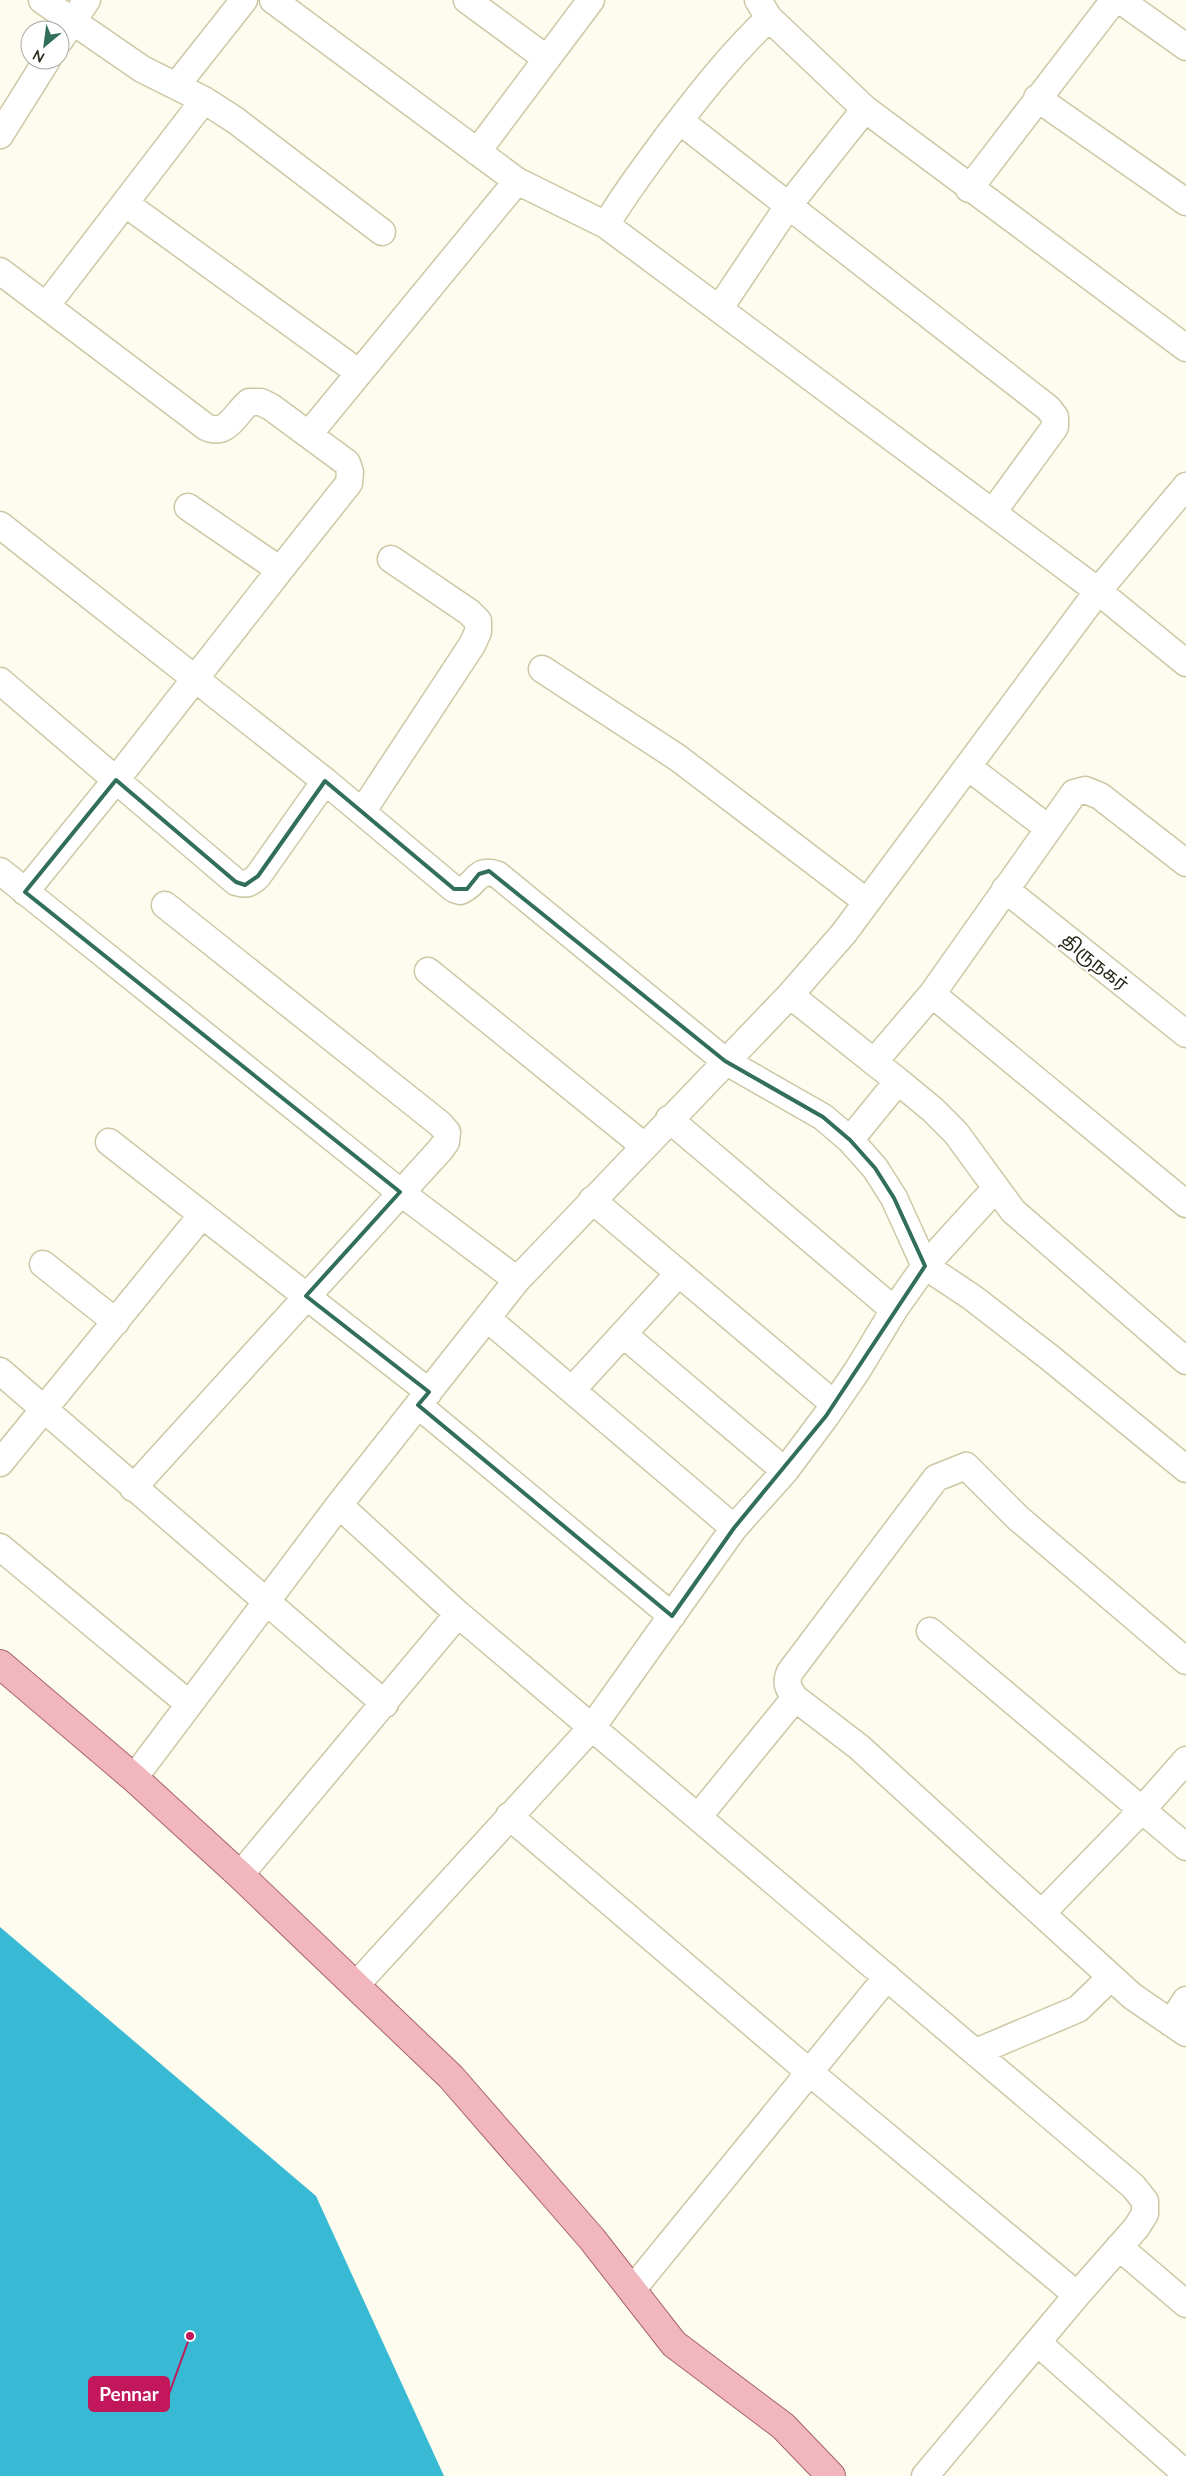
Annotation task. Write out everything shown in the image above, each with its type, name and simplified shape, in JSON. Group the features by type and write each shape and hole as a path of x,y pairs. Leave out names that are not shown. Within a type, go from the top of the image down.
{"main road":[{"path":"0,1664 134,1778 240,1874 451,2077 592,2239 674,2344 783,2426 831,2476"}],"street":[{"path":"42,0 57,20"},
{"path":"70,25 87,0"},
{"path":"176,86 244,0"},
{"path":"273,0 517,182 606,225 1098,591 1186,663"},
{"path":"467,0 547,59"},
{"path":"477,152 591,0"},
{"path":"969,188 1114,0"},
{"path":"1120,0 1186,47"},
{"path":"606,225 622,198 727,61 764,9 864,110 1186,348"},
{"path":"70,33 204,100 234,120 382,232"},
{"path":"0,135 41,70"},
{"path":"1037,98 1186,202"},
{"path":"46,306 204,100"},
{"path":"720,309 788,206 864,110"},
{"path":"680,121 1048,408 1055,417 1055,428 993,512"},
{"path":"309,434 358,372 517,182"},
{"path":"126,204 358,372"},
{"path":"0,271 206,427 215,431 222,430 249,402 260,402 271,407 347,463 350,472 349,482 116,780 25,892"},
{"path":"134,1778 339,1505 517,1280 790,994 844,933 1098,591 1186,486"},
{"path":"188,507 280,570"},
{"path":"0,525 194,680 325,781 454,889 460,891 467,888 479,874 489,872 498,875 725,1061 823,1117 850,1140 875,1168 894,1198 925,1266 973,1298 1042,1351 1186,1469"},
{"path":"362,812 472,645 478,632 478,622 469,612 392,559"},
{"path":"542,669 678,758 867,902"},
{"path":"0,681 236,882 245,885 252,883 258,876 325,781"},
{"path":"968,767 1048,828"},
{"path":"874,1062 932,994 1074,793 1085,790 1100,796 1186,864"},
{"path":"0,871 400,1192 517,1280"},
{"name":"திருநகர்","path":"1005,889 1186,1034"},
{"path":"133,1488 440,1150 446,1142 447,1132 440,1124 165,905"},
{"path":"428,971 644,1146"},
{"path":"790,994 933,1110 956,1133 1013,1212 1186,1362"},
{"path":"932,994 1186,1204"},
{"path":"850,1140 898,1082"},
{"path":"669,1119 894,1310"},
{"path":"109,1142 306,1296 672,1616"},
{"path":"356,1985 593,1726 734,1528 785,1471 834,1404 894,1310 925,1266 996,1188"},
{"path":"592,1200 834,1404"},
{"path":"0,1463 202,1215"},
{"path":"43,1264 116,1322"},
{"path":"572,1390 679,1273"},
{"path":"488,1319 734,1528"},
{"path":"623,1334 785,1471"},
{"path":"0,1371 385,1704"},
{"path":"1186,1660 1018,1518 966,1466 936,1478 787,1678 787,1687 795,1698 859,1747 1132,1996 1179,2028 1186,2000"},
{"path":"339,1505 458,1614 593,1726 1133,2186 1145,2201 1145,2214 1119,2247 926,2476"},
{"path":"0,1547 189,1704"},
{"path":"240,1874 385,1704 458,1614"},
{"path":"930,1631 1186,1847"},
{"path":"698,1817 795,1698"},
{"path":"1042,1914 1142,1810 1186,1760"},
{"path":"510,1816 808,2071 1077,2295"},
{"path":"632,2290 887,1976"},
{"path":"976,2052 1078,2009 1111,1977"},
{"path":"1119,2247 1186,2304"},
{"path":"1038,2343 1186,2474"}],"highlighted area":[{"path":"116,780 236,882 245,885 258,876 325,781 454,889 467,889 479,874 489,871 725,1061 823,1117 850,1140 875,1168 894,1198 925,1266 826,1416 734,1528 672,1616 418,1405 429,1392 306,1296 400,1192 25,892"}],"water":[{"path":"0,1927 316,2196 444,2476 0,2476"}],"place":[{"name":"Pennar","path":"190,2336"}]}
